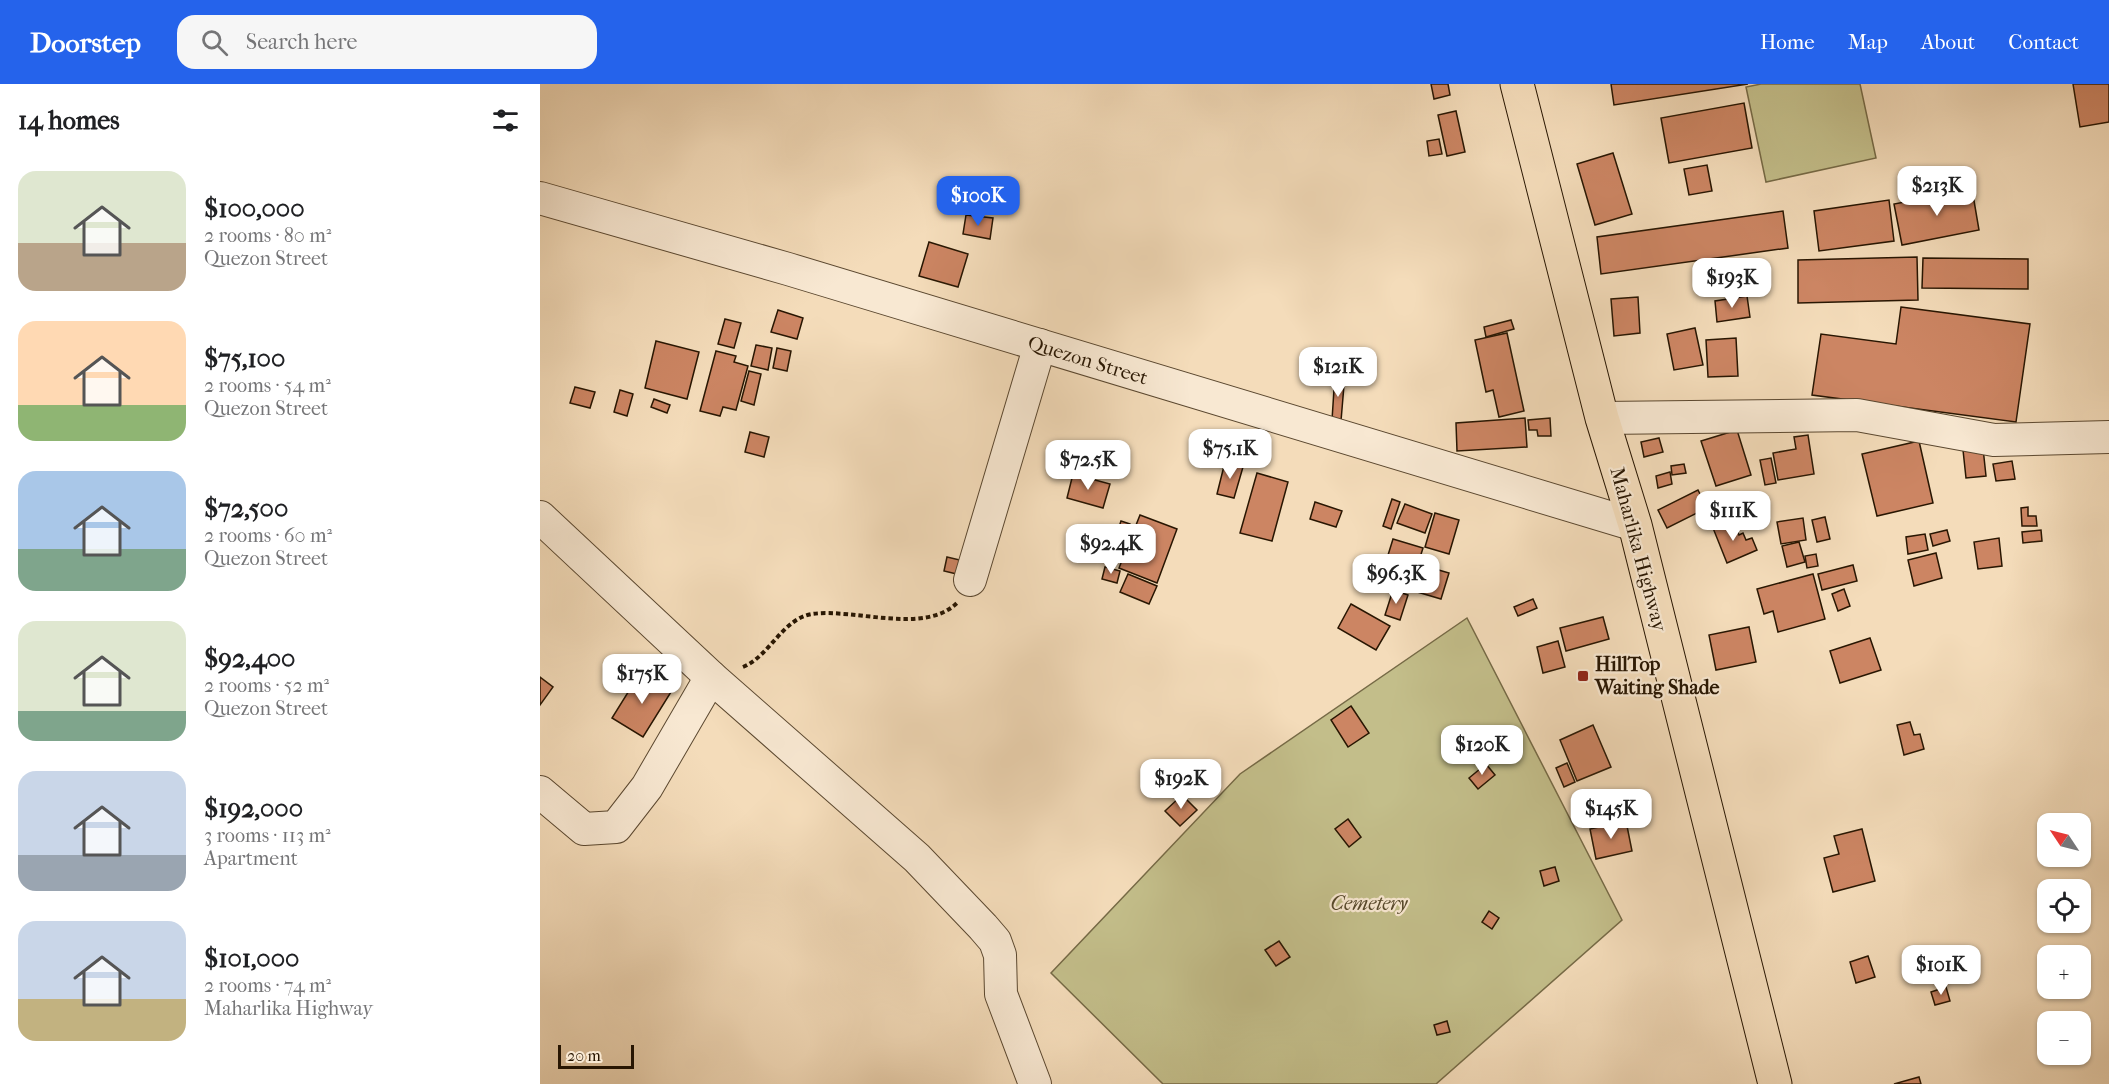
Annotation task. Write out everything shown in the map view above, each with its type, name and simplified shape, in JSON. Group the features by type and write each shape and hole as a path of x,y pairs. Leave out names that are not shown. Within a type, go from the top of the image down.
{"highway":[{"name":"Maharlika Highway","path":"1519,85 1602,418 1635,525 1775,1084"}],"street":[{"name":"Quezon Street","path":"540,198 1040,345 1635,525"},
{"path":"970,580 1040,345"},
{"path":"1602,418 1857,415 1994,440 2109,437"},
{"path":"540,517 711,677 916,858 995,941 1000,955 1001,994 1035,1084"},
{"path":"540,792 584,830 616,827 647,787 711,677"}],"path":[{"path":"711,677 758,659 787,627 799,618 812,614 927,618 943,614 955,605 964,594 970,580"}],"green space":[{"path":"1761,84 1860,84 1876,158 1766,182 1746,87"},
{"name":"Cemetery","path":"1467,618 1622,920 1436,1084 1163,1084 1051,973 1240,774"}],"building":[{"path":"1431,84 1448,84 1450,95 1434,99"},
{"path":"1611,84 1748,84 1614,105"},
{"path":"2073,84 2109,84 2109,122 2080,127"},
{"path":"1744,103 1752,148 1669,163 1661,118"},
{"path":"1456,111 1465,152 1447,156 1438,115"},
{"path":"1439,139 1442,154 1429,156 1427,141"},
{"path":"1613,153 1632,214 1595,225 1577,164"},
{"path":"1707,165 1712,191 1689,195 1684,169"},
{"path":"1972,189 1979,230 1902,245 1894,204"},
{"path":"1889,200 1894,241 1819,251 1814,211"},
{"path":"1783,211 1788,248 1601,274 1597,237"},
{"path":"966,215 993,218 990,239 963,234"},
{"path":"929,242 968,254 958,287 919,276"},
{"path":"1917,257 1918,300 1798,303 1798,260"},
{"path":"1923,258 2028,259 2028,289 1922,288"},
{"path":"1747,296 1750,317 1717,322 1715,301"},
{"path":"1638,297 1640,333 1614,336 1611,299"},
{"path":"1901,307 2030,324 2016,422 1812,395 1821,334 1896,344"},
{"path":"778,310 803,318 797,339 771,332"},
{"path":"725,319 741,323 734,348 718,344"},
{"path":"1511,320 1514,329 1486,337 1484,327"},
{"path":"1695,328 1703,365 1674,370 1667,334"},
{"path":"1507,333 1524,411 1499,417 1493,390 1486,392 1475,340"},
{"path":"1736,338 1738,376 1708,377 1706,340"},
{"path":"656,341 699,352 687,399 645,388"},
{"path":"756,345 772,348 768,370 751,366"},
{"path":"777,348 791,351 787,371 773,368"},
{"path":"716,351 736,356 734,362 748,366 736,410 723,407 720,416 700,411"},
{"path":"749,371 761,374 754,405 741,401"},
{"path":"1335,374 1342,374 1344,385 1341,421 1332,420"},
{"path":"575,387 595,392 590,408 570,403"},
{"path":"620,390 633,394 627,416 614,412"},
{"path":"654,399 670,405 667,413 651,407"},
{"path":"1525,418 1527,447 1457,451 1456,423"},
{"path":"1550,418 1551,436 1538,436 1537,430 1529,430 1528,420"},
{"path":"1737,430 1751,475 1716,486 1701,441"},
{"path":"750,432 769,437 764,457 745,452"},
{"path":"1808,435 1814,474 1778,480 1773,453 1796,449 1794,437"},
{"path":"1659,438 1663,452 1644,457 1641,442"},
{"path":"1919,441 1933,503 1877,516 1862,454"},
{"path":"1983,448 1986,476 1966,478 1963,450"},
{"path":"1771,458 1776,483 1765,485 1760,460"},
{"path":"2012,461 2015,479 1996,481 1993,464"},
{"path":"1225,462 1243,467 1234,498 1217,494"},
{"path":"1684,464 1686,473 1672,475 1671,466"},
{"path":"1670,472 1672,484 1658,488 1656,476"},
{"path":"1257,473 1288,482 1272,541 1240,533"},
{"path":"1073,474 1110,484 1103,508 1067,498"},
{"path":"1698,490 1707,508 1667,528 1658,510"},
{"path":"1392,499 1400,502 1391,529 1383,526"},
{"path":"1315,502 1342,511 1336,527 1310,519"},
{"path":"1405,504 1432,514 1425,533 1397,523"},
{"path":"2028,507 2028,516 2036,516 2037,526 2022,526 2021,508"},
{"path":"1435,513 1459,520 1449,554 1425,547"},
{"path":"1140,515 1177,529 1157,583 1119,568"},
{"path":"1825,517 1830,539 1817,542 1812,520"},
{"path":"1803,518 1806,540 1781,544 1777,522"},
{"path":"1733,520 1739,535 1743,533 1746,540 1752,538 1757,550 1727,563 1713,528"},
{"path":"1121,521 1130,524 1122,551 1112,548"},
{"path":"1947,530 1950,541 1933,546 1930,534"},
{"path":"2041,530 2042,541 2023,543 2022,532"},
{"path":"1925,534 1928,550 1908,554 1906,537"},
{"path":"1999,538 2002,566 1978,569 1974,542"},
{"path":"1393,539 1423,548 1418,564 1449,573 1441,599 1380,581"},
{"path":"1799,542 1805,562 1787,567 1782,546"},
{"path":"1936,553 1942,578 1914,586 1908,560"},
{"path":"1816,554 1818,566 1807,568 1805,556"},
{"path":"947,557 964,561 961,575 944,571"},
{"path":"1853,565 1857,581 1822,590 1818,574"},
{"path":"1105,567 1120,571 1117,583 1102,579"},
{"path":"1128,574 1157,586 1149,604 1120,592"},
{"path":"1813,574 1825,619 1778,632 1773,611 1764,614 1757,589"},
{"path":"1844,589 1850,606 1838,611 1832,594"},
{"path":"1393,590 1408,595 1400,620 1385,615"},
{"path":"1533,599 1537,608 1518,616 1514,607"},
{"path":"1351,604 1390,626 1376,650 1338,628"},
{"path":"1603,617 1609,639 1566,651 1560,628"},
{"path":"1749,627 1756,662 1716,670 1709,635"},
{"path":"1870,638 1881,670 1840,683 1830,651"},
{"path":"1558,641 1565,667 1543,673 1537,647"},
{"path":"640,673 671,692 643,737 612,718"},
{"path":"540,677 553,687 540,705"},
{"path":"1351,706 1369,733 1348,747 1331,720"},
{"path":"1910,722 1914,735 1920,734 1924,749 1904,755 1897,725"},
{"path":"1593,725 1611,767 1577,781 1560,740"},
{"path":"1567,763 1575,782 1564,787 1556,768"},
{"path":"1486,764 1495,775 1478,789 1469,778"},
{"path":"1182,795 1197,810 1180,826 1165,811"},
{"path":"1348,819 1361,837 1349,847 1335,829"},
{"path":"1626,821 1632,851 1596,859 1590,829"},
{"path":"1862,829 1875,881 1833,892 1824,858 1839,854 1834,836"},
{"path":"1555,867 1559,881 1544,886 1540,871"},
{"path":"1489,911 1499,918 1492,929 1482,922"},
{"path":"1279,941 1290,957 1276,966 1265,950"},
{"path":"1868,956 1875,977 1856,983 1850,962"},
{"path":"1946,987 1950,1001 1935,1005 1931,992"},
{"path":"1447,1021 1450,1032 1437,1035 1434,1025"},
{"path":"1919,1077 1921,1084 1894,1084"}],"place":[{"name":"HillTop Waiting Shade","path":"1583,676"}]}
